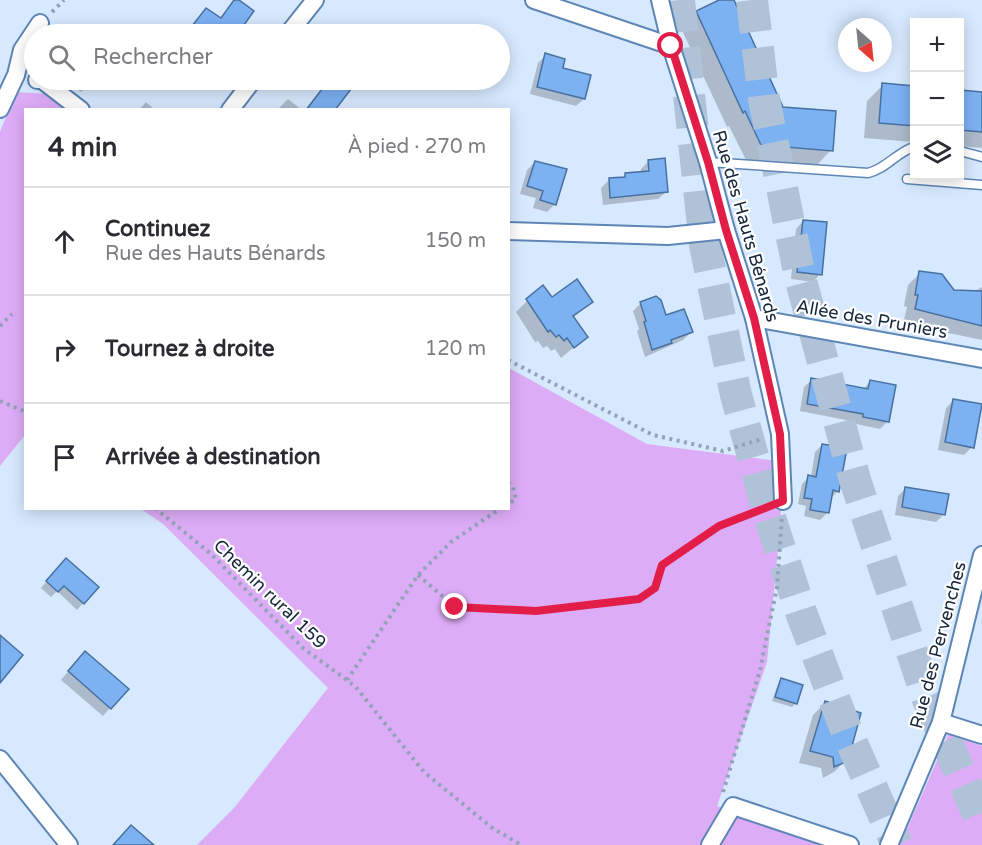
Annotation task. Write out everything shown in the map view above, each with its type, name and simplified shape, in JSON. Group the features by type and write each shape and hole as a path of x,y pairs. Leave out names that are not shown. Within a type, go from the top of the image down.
{"street":[{"path":"296,24 315,0"},
{"path":"534,0 671,46"},
{"name":"Rue des Hauts Bénards","path":"663,1 671,46 754,318 780,434 783,501"},
{"path":"0,109 16,75 24,47"},
{"path":"16,75 24,77"},
{"path":"55,90 78,108"},
{"path":"232,108 245,90"},
{"path":"510,231 668,236 726,230"},
{"name":"Allée des Pruniers","path":"754,318 982,359"},
{"name":"Rue des Pervenches","path":"889,845 941,722 982,555"},
{"path":"941,722 982,735"},
{"path":"0,759 69,845"},
{"path":"710,845 733,806 850,845"}],"lane":[{"path":"708,162 868,173 876,171 901,152 910,149"},
{"path":"964,153 982,157"},
{"path":"908,179 982,185"}],"path":[{"path":"0,326 12,314"},
{"path":"510,361 653,435 723,451 780,434"},
{"path":"0,401 24,411"},
{"path":"510,484 516,499 510,503"},
{"path":"418,575 455,607 536,611 639,599 655,588 662,565 719,526 783,501 777,587 760,670 722,795 733,806"},
{"name":"Chemin rural 159","path":"157,510 211,554 303,648 355,686 424,772 491,826 521,845"},
{"path":"347,680 418,575 451,542 498,510"}],"shaded area":[{"path":"16,92 49,94 69,108 24,108 24,436 0,466 0,132"},
{"path":"510,369 647,444 778,461 781,518 767,662 717,806 824,845 197,845 234,808 328,688 163,524 142,510 510,510"},
{"path":"949,733 982,746 982,845 900,845"}],"building":[{"path":"234,0 239,0 254,11 245,24 194,24 206,8 221,18"},
{"path":"719,0 734,0 783,107 836,111 833,151 761,145 745,111 743,113 696,11"},
{"path":"545,53 565,59 563,68 591,75 585,99 537,87"},
{"path":"882,83 910,86 910,126 879,123"},
{"path":"321,90 350,90 337,108 308,108"},
{"path":"964,90 982,92 982,132 964,130"},
{"path":"665,158 668,192 610,198 609,178 625,177 625,173 649,171 648,160"},
{"path":"535,161 567,169 556,205 540,200 543,191 527,186"},
{"path":"803,220 827,222 822,275 797,272"},
{"path":"919,271 942,274 954,290 982,291 982,326 915,309"},
{"path":"577,279 593,302 573,316 588,337 574,348 567,338 564,341 559,335 556,337 550,330 548,332 526,299 543,285 552,297"},
{"path":"656,296 661,300 666,315 684,309 693,332 652,350 640,302"},
{"path":"811,378 868,389 870,380 896,385 889,422 863,417 863,414 807,404"},
{"path":"953,399 982,404 974,448 945,442"},
{"path":"822,444 847,448 839,492 833,490 829,513 810,510 812,499 804,498 808,475 816,477"},
{"path":"905,487 949,494 945,515 902,507"},
{"path":"66,558 99,587 84,604 64,586 58,592 46,581"},
{"path":"0,635 23,655 0,683"},
{"path":"85,651 129,689 111,709 68,671"},
{"path":"781,678 803,685 797,704 775,697"},
{"path":"825,701 861,713 848,761 834,767 833,757 810,751"},
{"path":"131,825 154,845 113,845"}],"tunnel":[{"path":"679,0 705,245 736,395 770,518 802,615 847,732 897,845"},
{"path":"752,0 764,99 800,277 855,480 927,697 982,823"}],"route":[{"path":"455,607 536,611 639,599 655,588 662,565 719,526 783,501 780,434 754,318 671,46"}]}
